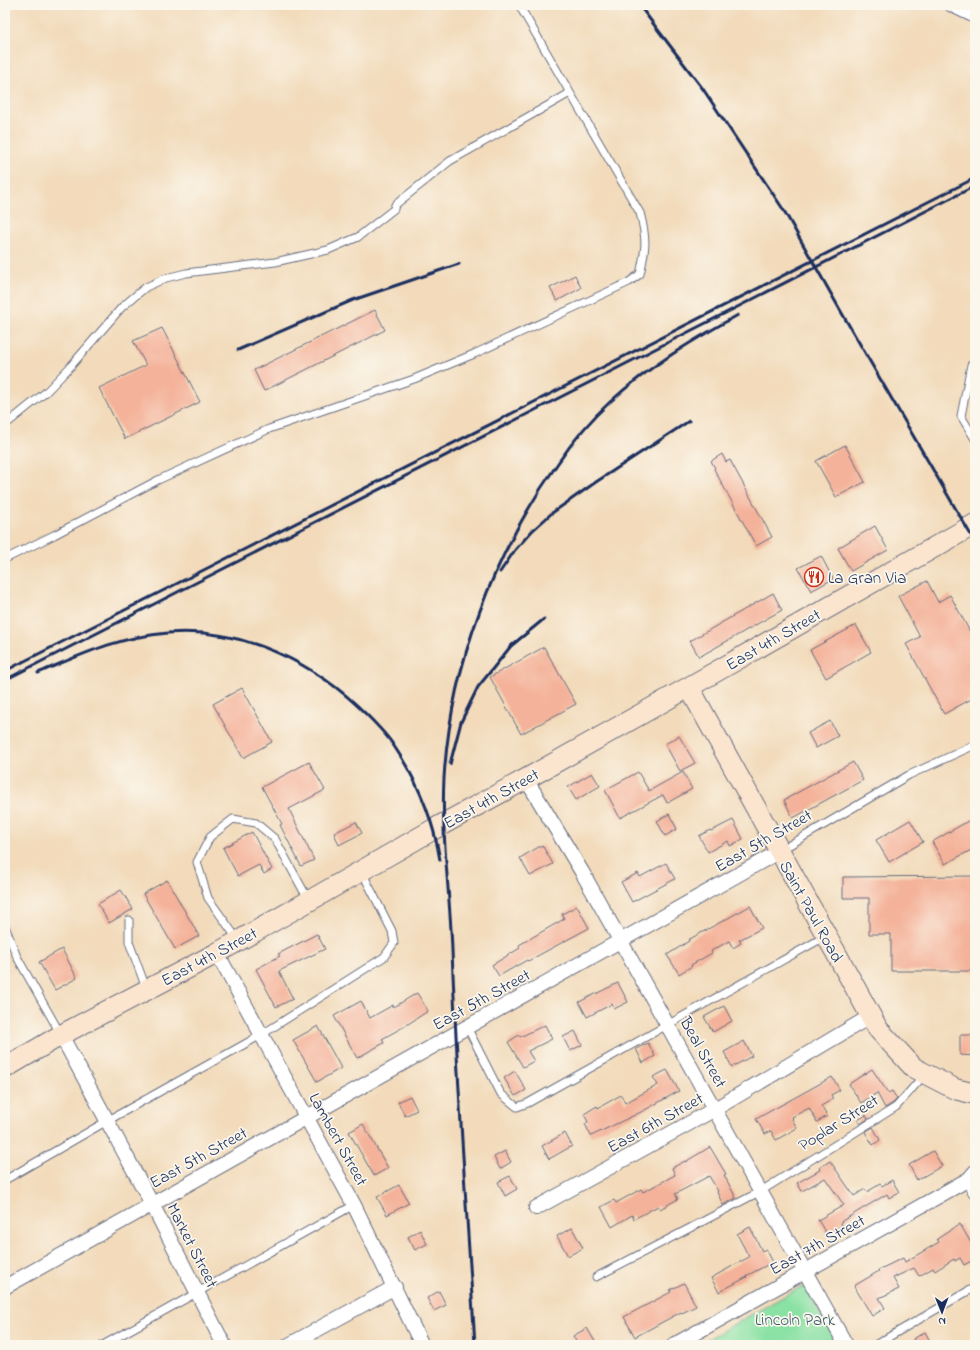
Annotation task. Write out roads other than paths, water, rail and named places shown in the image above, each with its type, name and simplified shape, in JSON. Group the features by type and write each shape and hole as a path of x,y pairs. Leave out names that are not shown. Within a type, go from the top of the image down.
{"main road":[{"name":"East 4th Street","path":"5,1068 61,1035 217,953 975,524"},
{"name":"Saint Paul Road","path":"689,687 878,1029 914,1068 955,1089 975,1094"}],"street":[{"path":"952,5 975,16"},
{"name":"Beal Street","path":"526,779 582,872 846,1345"},
{"name":"East 5th Street","path":"5,1287 780,851"},
{"name":"Lambert Street","path":"217,953 354,1205 422,1345"},
{"name":"East 6th Street","path":"536,1208 715,1110 871,1016"},
{"name":"Market Street","path":"61,1035 152,1204 224,1345"},
{"name":"East 7th Street","path":"674,1345 806,1271 973,1181"},
{"path":"289,1345 395,1287"}],"lane":[{"path":"5,559 158,480 269,429 414,379 474,354 630,282 640,274 646,246 645,232 640,213 519,5"},
{"path":"5,425 46,392 70,367 122,307 146,287 166,278 186,273 275,262 328,250 358,237 394,209 395,205 450,161 570,93"},
{"path":"971,365 961,416 975,439"},
{"name":"East 5th Street","path":"780,851 909,775 975,745"},
{"path":"238,941 208,898 197,862 210,837 233,819 256,823 275,839 309,901"},
{"path":"5,1180 261,1035 384,957 394,943 392,931 361,872"},
{"path":"129,920 129,942 147,990"},
{"path":"5,926 17,957 61,1035"},
{"path":"467,1027 501,1094 516,1107 528,1103 826,936"},
{"name":"Poplar Street","path":"596,1277 761,1191 896,1108 925,1074"},
{"path":"103,1345 354,1205"},
{"path":"875,1345 975,1287"}],"railway":[{"path":"639,5 703,89 783,209 975,542"},
{"path":"5,671 975,178"},
{"path":"5,680 975,186"},
{"path":"238,350 353,300 459,264"},
{"path":"475,1345 459,1098 443,800 448,736 466,653 479,613 495,573 514,535 535,498 576,439 603,409 640,377 688,344 738,315"},
{"path":"500,572 515,550 532,531 552,513 596,482 689,421"},
{"path":"450,764 461,722 478,687 511,646 544,619"},
{"path":"38,673 117,642 168,633 196,633 224,636 277,652 302,665 348,697 382,730 402,759 417,786 433,829 440,860"}],"place":[{"name":"La Gran Via","path":"814,577"}],"park label":[{"name":"Lincoln Park","path":"795,1319"}]}
